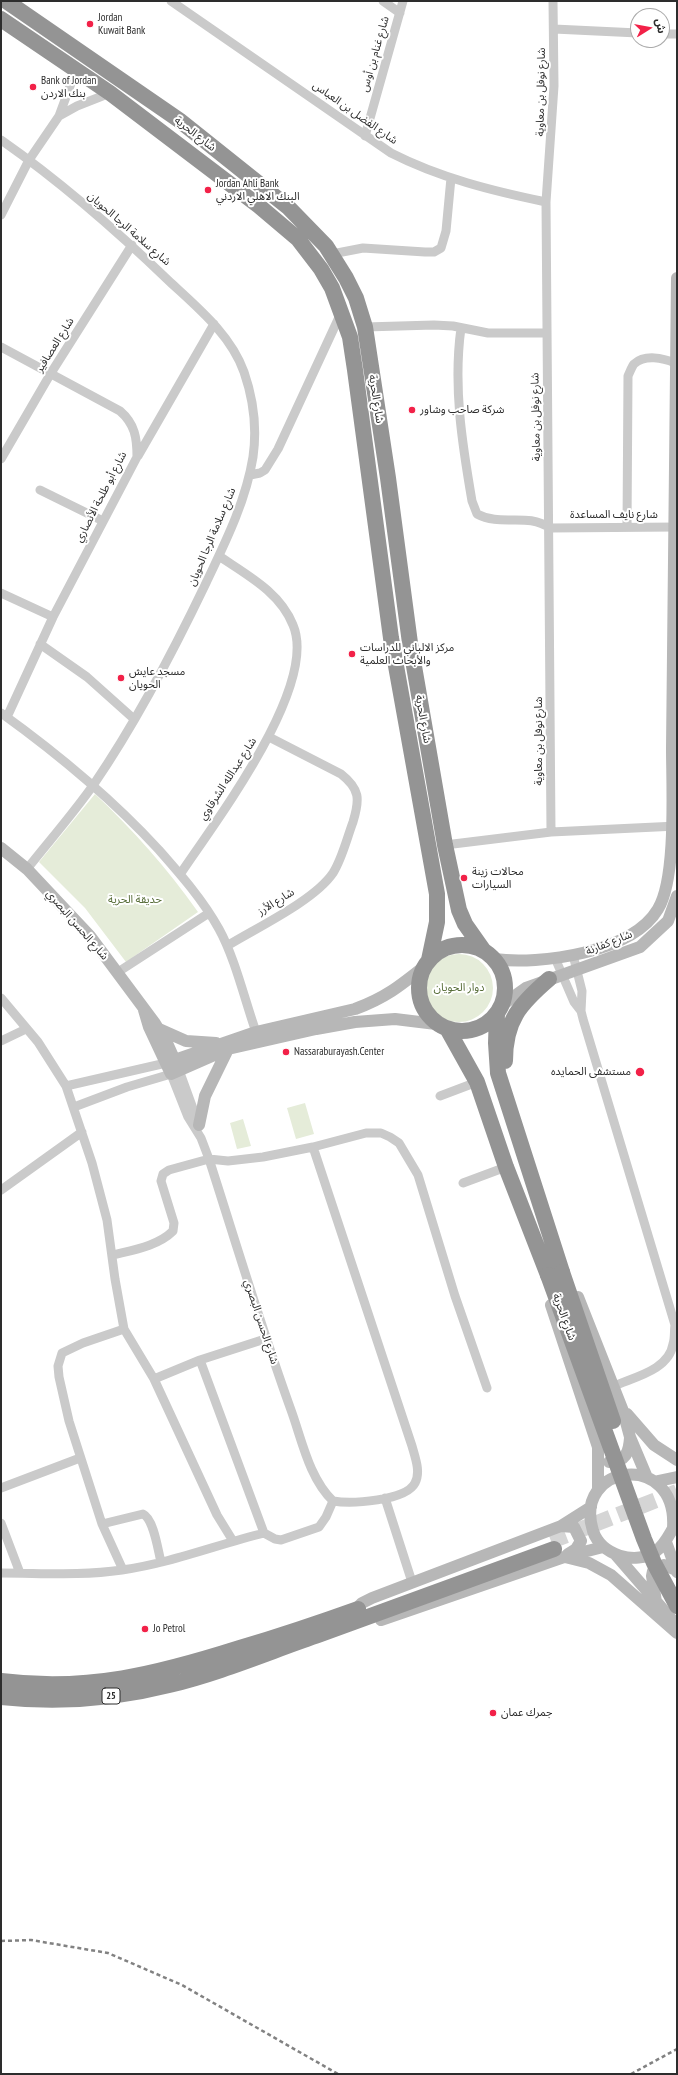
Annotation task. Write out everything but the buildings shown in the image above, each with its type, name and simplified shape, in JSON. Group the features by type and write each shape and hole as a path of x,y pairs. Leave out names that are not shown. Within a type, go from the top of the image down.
{"highway":[{"name":"شارع الحرية","path":"6,1 179,120 288,207 304,222 332,254 356,298 365,327 388,478 410,643 445,845 459,910 465,924 489,955"},
{"name":"شارع الحرية","path":"1,19 110,93 259,206 298,239 321,269 342,312 350,337 356,370 391,638 437,894 436,922 427,963"},
{"path":"461,945 473,946 489,955 500,969 504,980 505,993 500,1009 489,1022 475,1030 459,1032 442,1027 425,1012 420,1002 419,981 427,963 438,952 449,947 461,945"},
{"path":"507,1104 505,1055 511,1027 519,1008 555,977"},
{"name":"شارع الحرية","path":"500,1009 496,1043 498,1073 552,1241 555,1273 644,1539 654,1563 677,1606"},
{"name":"شارع الحرية","path":"442,1027 477,1082 506,1167 535,1244 555,1273 654,1539 677,1588"},
{"path":"356,1616 556,1549"},
{"name":"25","path":"1,1681 34,1684 94,1684 154,1674 356,1616"},
{"name":"25","path":"1,1697 24,1699 79,1699 109,1696 169,1685 203,1675 356,1616"}],"street":[{"name":"شارع الفضل بن العباس","path":"171,1 391,154 450,178 546,202"},
{"path":"383,1 400,13"},
{"name":"شارع غنام بن أوس","path":"364,136 403,1"},
{"name":"شارع نوفل بن معاوية","path":"551,832 550,528 546,202 554,86 553,1"},
{"path":"554,29 630,33"},
{"path":"1,215 29,160 59,116 76,70"},
{"path":"59,116 82,104 110,93"},
{"name":"شارع سلامة الرجا الحويان","path":"1,140 29,160 132,245 214,324 234,352 244,371 253,411 254,432 250,475 237,514 181,636 134,719 93,784 27,869"},
{"path":"332,254 363,248 434,252 441,248 446,232 450,178"},
{"name":"شارع العصافير","path":"1,459 51,373 132,245"},
{"name":"شارع كفارنة","path":"489,955 514,962 555,958 573,955 622,939 637,931 651,920 665,895 674,826 676,583 675,363 677,278"},
{"path":"250,475 260,473 265,470 278,449 342,312"},
{"path":"137,457 214,324"},
{"path":"365,327 434,325 488,333 547,333"},
{"path":"461,328 457,381 461,433 474,509 477,514 490,520 534,520 550,528"},
{"name":"شارع أبو طلحة الأنصاري","path":"1,347 120,411 129,419 134,429 137,457 53,617 4,715"},
{"path":"627,527 628,376 634,364 644,359 661,358 675,363"},
{"path":"40,490 104,521"},
{"name":"شارع نايف المساعدة","path":"550,528 676,527"},
{"path":"219,556 251,577 273,595 286,611 294,626 298,641 298,656 294,675 270,737"},
{"path":"1,593 53,617"},
{"path":"40,644 87,677 134,719"},
{"path":"4,715 93,784 129,818 181,873 209,913 227,946 256,1032"},
{"name":"شارع عبدالله الشرقاوي","path":"181,873 270,737 341,774 351,782 357,790 358,802 354,818 333,873"},
{"path":"445,845 551,832 674,826"},
{"name":"شارع الحسن البصري","path":"1,848 27,869 72,915 118,972 158,1028 173,1067 199,1126 201,1138"},
{"name":"شارع الأرز","path":"227,946 310,895 333,873"},
{"name":"شارع كفارنة","path":"500,1009 526,988 577,969 622,955 640,947 668,921 677,896"},
{"path":"118,972 209,913"},
{"path":"573,955 583,998 581,1011"},
{"path":"555,958 555,977 581,1011 674,1325 673,1345 668,1357 657,1367 614,1386"},
{"path":"74,1107 127,1087 256,1032 355,1009 369,1004 396,990 427,963"},
{"path":"1,998 38,1042 66,1086 82,1132 107,1220 124,1329 154,1379 217,1515 233,1541"},
{"name":"شارع الحسن البصري","path":"144,1010 149,1027 173,1067 188,1117 201,1138 209,1159 265,1339 316,1478 324,1492 333,1501"},
{"path":"158,1028 172,1036 186,1041 224,1046 355,1022 396,1019 442,1027"},
{"path":"1,1041 26,1029"},
{"path":"199,1126 206,1096 224,1046"},
{"path":"66,1086 173,1067"},
{"path":"440,1096 477,1082"},
{"path":"1,1190 82,1132"},
{"path":"113,1255 142,1248 173,1231 174,1223 161,1181 163,1174 175,1167 209,1159 239,1160 313,1147 366,1133 381,1132 399,1143 418,1175 455,1296 487,1388"},
{"path":"200,1360 264,1533 275,1539 281,1540 315,1529 323,1523 333,1501 361,1503 385,1498 405,1491 415,1484 418,1476 412,1446 313,1147"},
{"path":"464,1183 506,1167"},
{"path":"552,1241 570,1276 614,1386 630,1437 646,1475"},
{"path":"535,1244 541,1274 598,1447 606,1460 616,1462 627,1455 629,1451 630,1437"},
{"path":"123,1570 102,1524 80,1458 59,1377 59,1360 62,1353 83,1343 124,1329"},
{"path":"154,1379 200,1360 265,1339"},
{"path":"623,1411 654,1445 677,1460"},
{"path":"598,1447 598,1490 591,1506 590,1521 594,1535 603,1547 616,1555 677,1626"},
{"path":"1,1488 80,1458"},
{"path":"598,1490 612,1478 629,1473 646,1475 658,1481 667,1491 672,1502 675,1515 675,1525 666,1542 655,1551 643,1557 629,1558 616,1555"},
{"path":"658,1481 677,1477"},
{"path":"385,1498 412,1582"},
{"name":"25","path":"356,1616 366,1600 561,1526 591,1506"},
{"path":"102,1524 143,1514 146,1515 151,1523 161,1562"},
{"path":"1,1523 20,1573"},
{"path":"556,1549 576,1549 581,1541 574,1527 561,1526"},
{"path":"1,1573 81,1575 123,1570 161,1562 264,1533"},
{"path":"666,1542 676,1571"},
{"path":"556,1549 603,1547"},
{"path":"556,1549 589,1563 611,1575 677,1633"},
{"path":"657,1603 652,1576 654,1571 664,1565 676,1571"}],"green space":[{"name":"حديقة الحرية","path":"95,794 123,821 149,850 198,912 126,962 85,908 39,862"},
{"name":"دوار الحويان","path":"452,954 466,954 478,959 488,969 493,981 493,995 488,1007 478,1017 466,1022 452,1022 440,1017 430,1007 425,995 425,981 430,969 440,959"},
{"path":"305,1103 314,1134 296,1139 287,1108"},
{"path":"243,1119 251,1146 237,1149 230,1123"}],"tunnel":[{"path":"551,1541 677,1492"}],"railway":[{"path":"1,1941 31,1940 108,1953 182,1985 338,2074"},
{"path":"631,2074 677,2049"}],"place":[{"name":"Jordan Kuwait Bank","path":"90,24"},
{"name":"Bank of Jordan بنك الاردن","path":"33,87"},
{"name":"Jordan Ahli Bank البنك الاهلي الاردني","path":"208,190"},
{"name":"شركة صاحب وشاور","path":"412,410"},
{"name":"مركز الالباني للدراسات والأبحاث العلمية","path":"352,654"},
{"name":"مسجد عايش الحويان","path":"121,678"},
{"name":"محالات زينة السيارات","path":"464,878"},
{"name":"Nassaraburayash.Center","path":"286,1052"},
{"name":"مستشفى الحمايده","path":"640,1072"},
{"name":"Jo Petrol","path":"145,1629"},
{"name":"جمرك عمان","path":"493,1713"}]}
